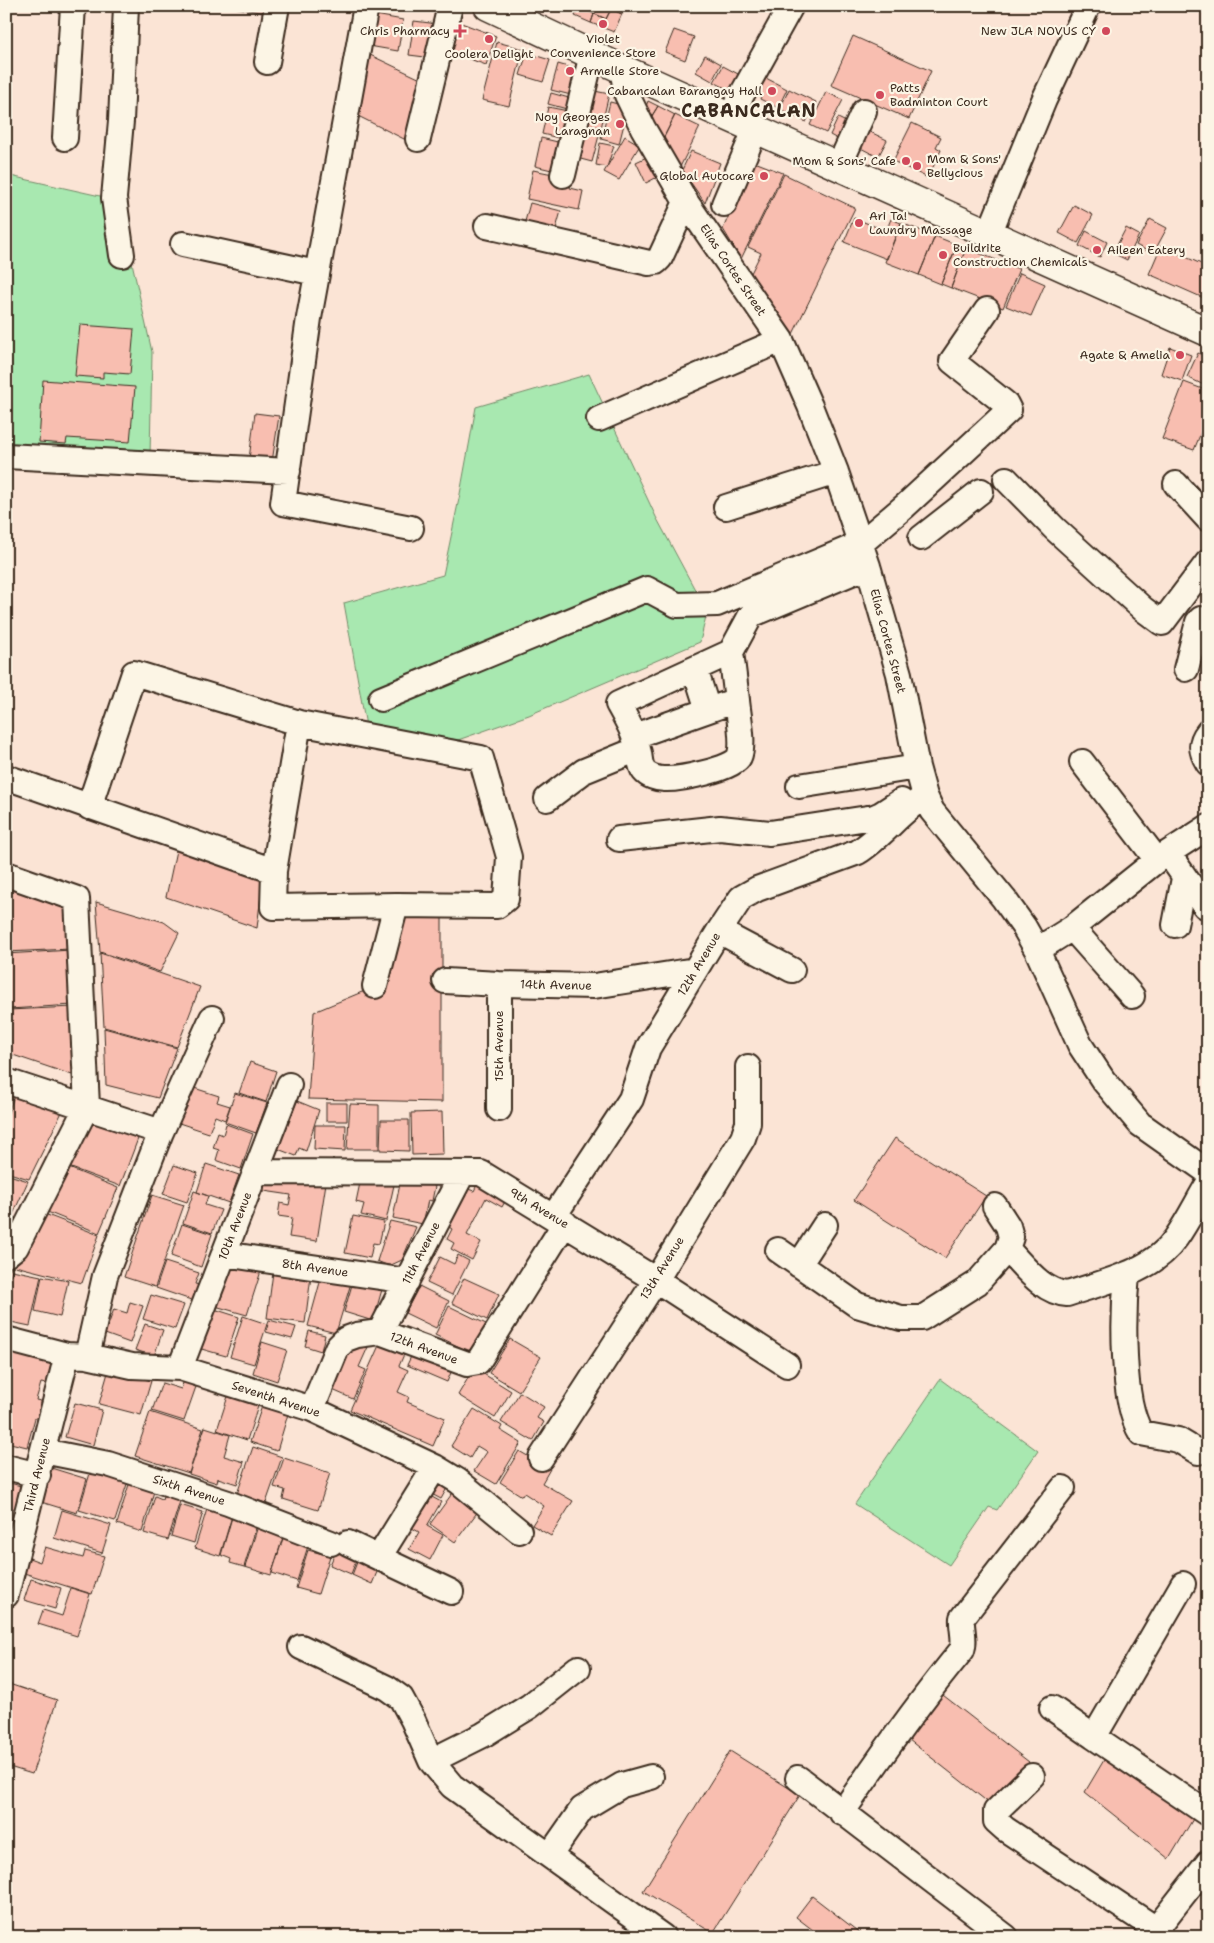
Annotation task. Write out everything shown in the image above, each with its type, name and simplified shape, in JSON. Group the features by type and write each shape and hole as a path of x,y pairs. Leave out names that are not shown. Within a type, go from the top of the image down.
{"main road":[{"path":"505,10 622,69 989,234 1206,328"}],"street":[{"path":"65,138 73,6"},
{"path":"122,255 114,198 121,121 126,6"},
{"path":"267,62 277,6"},
{"path":"366,6 316,273 283,503 411,528"},
{"path":"418,139 450,6"},
{"path":"730,116 791,6"},
{"path":"989,234 1044,100 1088,6"},
{"path":"562,175 592,54"},
{"name":"Elias Cortes Street","path":"622,69 627,95 643,128 686,202 781,340 803,388 836,472 868,566 900,674 921,783 932,811 1024,927 1038,950 1080,1045 1103,1080 1140,1124 1208,1172"},
{"path":"839,166 864,111"},
{"path":"724,204 756,128"},
{"path":"487,226 649,263 656,262 660,258 686,202"},
{"path":"183,244 316,273"},
{"path":"381,699 646,589 677,605 717,604 860,544 1009,410 1006,404 954,364 952,360 987,310"},
{"path":"599,419 781,340"},
{"path":"6,456 288,471"},
{"path":"726,507 836,472"},
{"path":"1006,479 1055,529 1143,609 1162,623 1208,562"},
{"path":"1176,484 1208,518"},
{"path":"914,497 930,531 981,490"},
{"path":"731,652 618,704 636,742 642,769 650,776 664,780 707,772 734,764 739,758 741,746 731,652 751,614 868,566"},
{"path":"1186,669 1198,622 1201,620 1208,621"},
{"path":"695,669 708,710"},
{"path":"89,807 134,673 299,723 481,758 509,857 506,899 498,906 396,905 273,908 274,871 299,723"},
{"path":"547,799 584,771 636,742 708,710 737,700"},
{"path":"1208,732 1201,744 1202,753 1208,763"},
{"path":"1082,762 1163,857 1184,878 1205,906"},
{"path":"6,777 274,871"},
{"path":"799,786 921,783"},
{"path":"620,839 720,828 770,833 874,817 886,811 921,783"},
{"name":"12th Avenue","path":"312,1409 337,1348 346,1339 356,1334 380,1332 466,1364 478,1362 631,1099 648,1048 719,931 744,895 858,852 915,803 921,783"},
{"path":"1038,950 1072,928 1163,857 1202,819"},
{"path":"6,874 77,899 87,1106 16,1247 6,1254"},
{"path":"1175,924 1184,878"},
{"path":"375,986 396,905"},
{"path":"1072,928 1132,996"},
{"path":"719,931 792,970"},
{"name":"14th Avenue","path":"445,981 594,986 695,970"},
{"name":"15th Avenue","path":"499,984 499,1108"},
{"name":"Third Avenue","path":"6,1594 43,1451 105,1276 161,1132 212,1018"},
{"name":"13th Avenue","path":"541,1458 656,1280 743,1138 748,1123 748,1067"},
{"path":"6,1081 87,1106 161,1132"},
{"name":"10th Avenue","path":"180,1368 289,1084"},
{"name":"9th Avenue","path":"256,1172 481,1173 656,1280 787,1366"},
{"name":"11th Avenue","path":"380,1332 462,1174"},
{"path":"1007,1249 1048,1289 1057,1294 1067,1294 1127,1274 1155,1258 1175,1240 1208,1184"},
{"path":"778,1250 857,1305 901,1318 922,1318 978,1283 1007,1249 1011,1236 1008,1226 995,1206"},
{"path":"799,1265 825,1225"},
{"name":"8th Avenue","path":"224,1254 407,1281"},
{"path":"1127,1274 1124,1299 1127,1379 1134,1422 1141,1433 1165,1436 1178,1440 1198,1452"},
{"name":"Seventh Avenue","path":"6,1339 132,1366 180,1368 312,1409 435,1467 458,1481 519,1530"},
{"name":"Sixth Avenue","path":"43,1451 108,1464 228,1503 379,1557 451,1592"},
{"path":"6,1467 38,1475"},
{"path":"379,1557 435,1467"},
{"path":"842,1813 868,1773 929,1690 962,1650 964,1644 961,1629 962,1618 1063,1488"},
{"path":"1094,1737 1183,1584"},
{"path":"301,1647 387,1688 401,1698 431,1761 452,1786 662,1937"},
{"path":"431,1761 483,1735 530,1706 578,1668"},
{"path":"1052,1708 1208,1814"},
{"path":"1032,1776 996,1811 996,1821 1004,1829 1153,1933 1208,1863"},
{"path":"550,1855 582,1809 622,1785 651,1777"},
{"path":"798,1778 1006,1937"}],"green space":[{"path":"6,175 118,200 152,352 150,457 6,448"},
{"path":"589,374 656,517 707,612 700,642 529,715 458,740 366,726 344,603 443,575 476,407"},
{"path":"940,1379 1038,1451 997,1510 989,1507 949,1565 855,1504"}],"building":[{"path":"228,6 271,6 270,14"},
{"path":"376,6 394,6 391,13"},
{"path":"579,6 625,6 622,14 611,9 606,19"},
{"path":"579,7 594,14 591,23 575,16"},
{"path":"611,9 622,14 614,32 591,23 594,14 606,19"},
{"path":"375,15 403,20 398,51 369,46"},
{"path":"414,21 438,24 433,58 409,55"},
{"path":"456,21 496,36 486,65 445,50"},
{"path":"674,30 694,37 685,60 665,52"},
{"path":"853,36 931,71 909,119 831,85"},
{"path":"497,42 523,49 509,106 482,100"},
{"path":"366,53 429,83 412,143 356,115"},
{"path":"527,53 550,60 543,82 520,75"},
{"path":"705,55 721,64 712,81 696,72"},
{"path":"558,64 582,71 575,96 551,90"},
{"path":"723,66 740,75 731,91 714,82"},
{"name":"Cabancalan Barangay Hall","path":"764,77 787,89 778,108 760,99 761,96 756,93"},
{"path":"789,89 816,102 806,122 780,109"},
{"path":"590,90 609,94 601,128 582,124"},
{"path":"826,92 843,100 826,133 810,125"},
{"path":"551,93 569,98 567,109 548,104"},
{"path":"648,101 658,106 650,119 645,109"},
{"path":"610,102 618,104 626,116 619,144 601,139"},
{"path":"658,106 675,115 662,141 650,119"},
{"path":"548,107 573,112 567,140 542,134"},
{"path":"675,115 700,127 680,167 662,141"},
{"path":"838,118 850,124 841,141 830,135"},
{"path":"912,123 941,137 936,147 941,150 928,178 893,161"},
{"path":"582,124 601,128 592,162 573,157"},
{"path":"862,128 887,140 878,157 853,144"},
{"path":"625,136 640,145 619,180 604,172"},
{"path":"541,138 566,144 560,172 535,166"},
{"path":"600,143 614,146 607,167 596,165"},
{"path":"691,151 720,163 705,203 682,170"},
{"path":"651,155 661,175 646,183 636,162"},
{"path":"752,161 783,173 741,259 723,229"},
{"path":"533,170 573,178 570,188 583,191 579,210 527,199"},
{"path":"784,174 855,208 792,336 751,273 761,253 748,247"},
{"path":"530,203 561,211 554,236 523,229"},
{"path":"1074,205 1093,215 1078,243 1059,233"},
{"path":"854,218 886,231 891,219 901,223 887,259 844,242"},
{"path":"1150,219 1167,228 1153,254 1136,245"},
{"path":"901,223 935,236 919,275 885,262"},
{"path":"1126,228 1139,235 1127,260 1113,253"},
{"path":"1086,231 1107,242 1100,257 1079,246"},
{"path":"935,236 957,245 941,284 919,275"},
{"path":"957,245 966,248 951,288 941,284"},
{"path":"1161,246 1208,267 1208,300 1149,274"},
{"path":"966,248 1019,269 1003,308 951,288"},
{"path":"1020,273 1045,284 1031,316 1006,306"},
{"path":"80,325 134,329 130,374 103,372 103,378 75,376"},
{"path":"1170,347 1191,355 1182,381 1161,374"},
{"path":"1198,353 1208,358 1208,387 1187,377"},
{"path":"43,380 135,387 130,442 67,438 66,444 39,442"},
{"path":"1184,382 1208,391 1208,415 1194,450 1162,439"},
{"path":"255,413 279,416 272,462 249,459"},
{"path":"178,841 264,870 257,928 166,897"},
{"path":"6,881 69,900 70,949 6,952"},
{"path":"96,902 164,922 179,933 160,972 100,952"},
{"path":"442,913 442,1102 308,1099 314,1012 362,992 386,994 404,914"},
{"path":"71,950 73,1005 9,1009 6,954"},
{"path":"100,953 200,987 177,1047 104,1027"},
{"path":"6,981 9,1054 6,1053"},
{"path":"74,1007 78,1077 10,1054 8,1010"},
{"path":"104,1028 177,1048 158,1098 106,1085"},
{"path":"250,1062 276,1071 266,1102 239,1093"},
{"path":"191,1087 219,1096 217,1102 230,1106 225,1120 215,1116 209,1133 179,1123"},
{"path":"6,1090 13,1093 6,1114"},
{"path":"15,1093 63,1110 29,1179 6,1172 6,1119"},
{"path":"235,1093 267,1103 256,1133 225,1122"},
{"path":"297,1101 319,1110 306,1151 299,1148 296,1156 278,1149"},
{"path":"326,1103 347,1103 347,1121 326,1121"},
{"path":"350,1104 379,1105 379,1149 347,1149"},
{"path":"442,1112 443,1154 412,1155 411,1113"},
{"path":"86,1116 139,1136 120,1186 66,1166"},
{"path":"381,1120 409,1120 409,1151 380,1150"},
{"path":"226,1124 253,1134 241,1169 216,1160 219,1150 213,1148 218,1133 223,1135"},
{"path":"315,1125 346,1125 345,1151 314,1149"},
{"path":"895,1138 986,1196 945,1258 854,1200"},
{"path":"206,1164 239,1175 229,1203 197,1192"},
{"path":"174,1165 198,1173 187,1202 163,1194"},
{"path":"64,1166 118,1188 99,1233 45,1211"},
{"path":"6,1174 28,1181 6,1230"},
{"path":"266,1175 326,1183 317,1241 289,1237 292,1218 278,1216 280,1203 289,1205 291,1195 264,1191"},
{"path":"361,1178 394,1185 386,1221 361,1215 364,1204 356,1202"},
{"path":"401,1179 435,1186 432,1201 428,1200 423,1224 393,1218"},
{"path":"480,1179 510,1192 502,1207 486,1198 467,1235 481,1242 472,1260 451,1249 454,1243 447,1239 452,1229 449,1227 468,1189 474,1191"},
{"path":"194,1191 208,1196 205,1205 221,1210 212,1233 183,1223"},
{"path":"152,1195 184,1205 155,1287 124,1277"},
{"path":"42,1213 99,1235 82,1283 15,1266"},
{"path":"353,1216 384,1222 379,1244 373,1243 370,1258 345,1253"},
{"path":"390,1221 416,1227 402,1260 389,1266 377,1261"},
{"path":"182,1224 212,1234 201,1267 171,1256"},
{"path":"458,1255 469,1261 452,1295 427,1283 440,1257 454,1264"},
{"path":"230,1261 261,1271 247,1315 215,1306"},
{"path":"165,1262 199,1273 195,1284 200,1285 194,1301 156,1288"},
{"path":"6,1268 12,1269 6,1293"},
{"path":"12,1270 41,1276 30,1326 6,1321 6,1297"},
{"path":"273,1272 311,1276 305,1323 267,1318"},
{"path":"322,1275 351,1283 336,1333 308,1326"},
{"path":"42,1276 68,1281 60,1317 35,1311"},
{"path":"354,1278 383,1286 373,1321 344,1312"},
{"path":"464,1278 499,1294 487,1320 452,1303"},
{"path":"419,1286 449,1301 436,1328 405,1313"},
{"path":"151,1295 184,1305 175,1329 143,1319"},
{"path":"130,1302 143,1306 130,1343 105,1334 114,1309 127,1313"},
{"path":"449,1306 486,1324 472,1353 435,1335"},
{"path":"211,1308 239,1317 226,1356 198,1348"},
{"path":"243,1316 267,1324 254,1364 230,1357"},
{"path":"269,1320 296,1327 292,1339 266,1332"},
{"path":"145,1324 163,1330 154,1356 135,1350"},
{"path":"309,1331 325,1335 321,1351 305,1346"},
{"path":"510,1339 541,1357 519,1391 489,1373"},
{"path":"353,1340 368,1347 359,1367 366,1370 353,1399 328,1388"},
{"path":"381,1341 405,1352 399,1366 408,1370 398,1392 409,1397 407,1402 445,1418 433,1446 350,1410"},
{"path":"262,1342 287,1350 277,1381 253,1373"},
{"path":"415,1348 454,1365 447,1382 407,1365"},
{"path":"9,1350 45,1356 54,1371 51,1385 41,1383 36,1400 45,1402 41,1419 35,1418 27,1447 6,1442 6,1363"},
{"path":"474,1368 511,1391 495,1418 458,1395"},
{"path":"109,1369 151,1381 141,1415 99,1404"},
{"path":"185,1377 198,1381 184,1421 152,1411 162,1383 181,1389"},
{"path":"230,1390 260,1400 247,1440 217,1430"},
{"path":"520,1392 544,1407 537,1418 544,1422 533,1441 501,1422"},
{"path":"75,1403 102,1410 93,1445 65,1437"},
{"path":"262,1406 288,1414 277,1451 250,1442"},
{"path":"474,1409 502,1426 500,1430 521,1443 496,1484 474,1471 487,1452 477,1446 470,1458 451,1446"},
{"path":"150,1412 203,1429 189,1473 135,1456"},
{"path":"205,1427 230,1435 224,1456 244,1462 237,1484 218,1478 217,1483 189,1474"},
{"path":"253,1447 282,1457 266,1503 237,1494"},
{"path":"519,1451 550,1469 542,1483 573,1501 551,1536 532,1525 544,1506 524,1493 522,1496 500,1482"},
{"path":"284,1458 330,1473 318,1510 283,1499 285,1490 274,1487"},
{"path":"51,1468 87,1479 77,1513 41,1502"},
{"path":"435,1469 452,1479 441,1499 424,1490"},
{"path":"91,1470 128,1481 115,1521 79,1510"},
{"path":"130,1481 155,1488 142,1532 117,1524"},
{"path":"6,1482 21,1486 15,1509 6,1507"},
{"path":"454,1491 479,1510 455,1542 430,1524"},
{"path":"423,1492 441,1502 427,1526 443,1535 430,1560 409,1549 419,1532 405,1524"},
{"path":"164,1493 181,1498 168,1540 144,1533 155,1496 162,1499"},
{"path":"180,1505 203,1512 194,1543 171,1536"},
{"path":"207,1509 232,1516 220,1556 195,1548"},
{"path":"62,1510 111,1525 102,1553 54,1538"},
{"path":"232,1517 257,1525 244,1567 230,1563 231,1559 221,1555"},
{"path":"258,1526 284,1534 271,1575 245,1567"},
{"path":"284,1535 309,1543 297,1581 272,1573"},
{"path":"339,1543 360,1551 351,1574 330,1565"},
{"path":"45,1547 83,1558 85,1551 104,1556 92,1594 24,1573 29,1558 40,1562"},
{"path":"308,1550 330,1556 318,1594 296,1588"},
{"path":"361,1552 382,1560 372,1584 352,1575"},
{"path":"31,1579 61,1588 55,1609 24,1600"},
{"path":"71,1588 90,1594 77,1636 38,1624 43,1610 62,1616"},
{"path":"6,1683 57,1700 32,1774 6,1766"},
{"path":"939,1692 1029,1762 994,1807 904,1736"},
{"path":"730,1751 800,1795 713,1933 643,1891"},
{"path":"1104,1760 1196,1814 1169,1859 1085,1792"},
{"path":"812,1896 865,1937 822,1937 796,1917"}],"place":[{"name":"Violet Convenience Store","path":"603,24"},
{"name":"Chris Pharmacy","path":"460,31"},
{"name":"New JLA NOVUS CY","path":"1106,31"},
{"name":"Coolera Delight","path":"489,39"},
{"name":"Armelle Store","path":"570,71"},
{"name":"Cabancalan Barangay Hall","path":"772,91"},
{"name":"Patts Badminton Court","path":"880,95"},
{"name":"Noy Georges Laragnan","path":"620,124"},
{"name":"Mom & Sons' Cafe","path":"906,161"},
{"name":"Mom & Sons' Bellycious","path":"917,166"},
{"name":"Global Autocare","path":"764,176"},
{"name":"Ari Ta! Laundry Massage","path":"859,223"},
{"name":"Aileen Eatery","path":"1097,250"},
{"name":"Buildrite Construction Chemicals","path":"943,255"},
{"name":"Agate & Amelia","path":"1180,355"}],"district":[{"name":"CABANCALAN","path":"749,111"}]}
